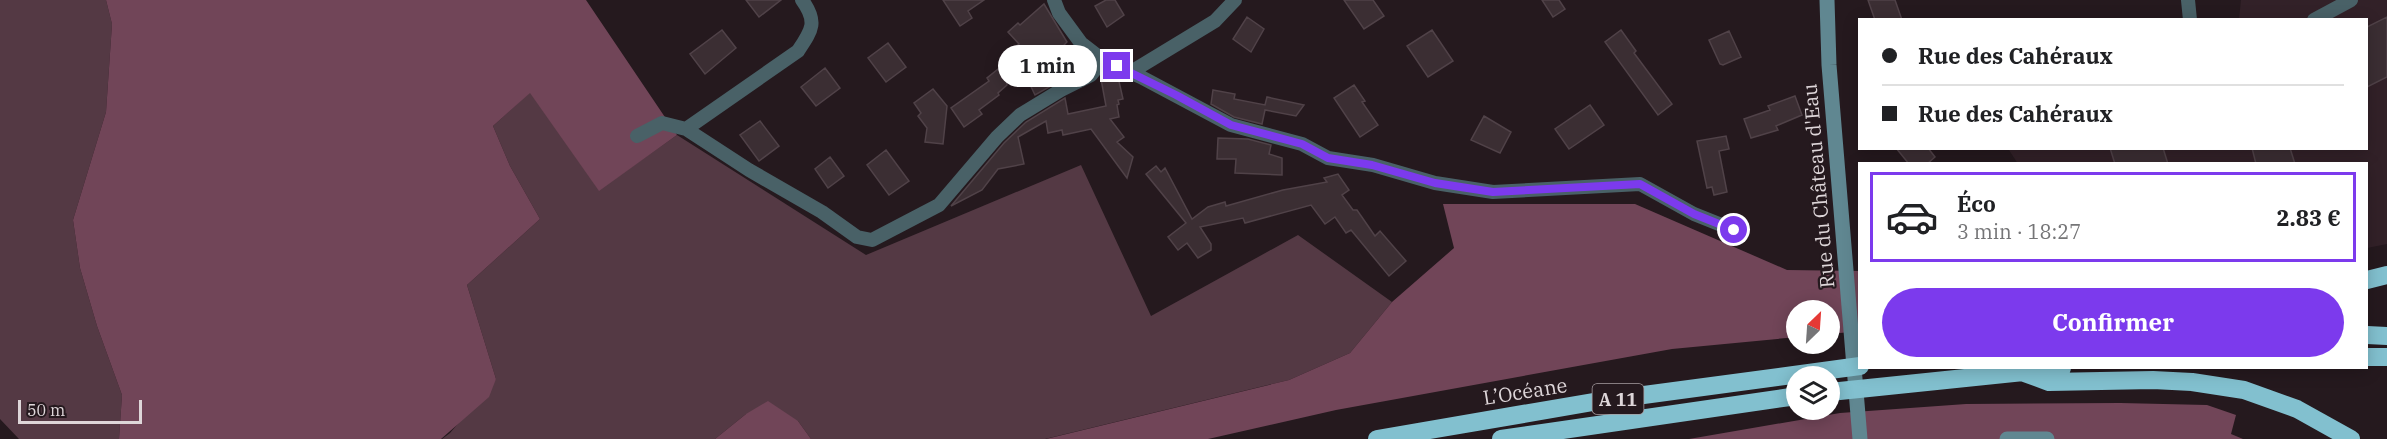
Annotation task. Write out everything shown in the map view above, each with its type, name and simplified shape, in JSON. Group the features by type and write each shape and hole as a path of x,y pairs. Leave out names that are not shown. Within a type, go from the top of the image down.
{"highway":[{"path":"2368,280 2387,275"},
{"path":"2368,335 2387,336"},
{"path":"2368,357 2387,357"},
{"name":"L’Océane","path":"1377,439 1599,401 1858,366"},
{"path":"1840,391 2048,369"},
{"path":"2019,371 2049,382 2152,380 2192,382 2244,390 2297,409 2351,439"},
{"name":"A 11","path":"1501,439 1786,398"}],"street":[{"path":"686,129 798,51 809,35 812,23 810,11 802,0"},
{"path":"1054,0 1059,13 1082,43 1103,60 1131,72 1231,125 1302,144 1328,158 1372,165 1435,183 1493,192 1640,184 1694,214 1734,230"},
{"path":"1131,72 1215,21 1235,0"},
{"name":"Rue du Château d'Eau","path":"1827,0 1829,65 1860,439"},
{"path":"2188,0 2190,18"},
{"path":"2318,18 2351,0"},
{"path":"636,136 662,123 686,129 749,170 822,212 857,237 872,240 939,205 997,137 1020,115 1091,75 1103,60"},
{"path":"2007,439 2046,438"}],"shaded area":[{"path":"0,0 106,0 112,24 106,112 73,220 80,268 97,326 122,395 119,439 19,439 0,419"},
{"path":"106,0 586,0 677,135 599,191 530,93 493,126 510,166 540,219 467,285 496,379 489,397 441,439 119,439 122,395 97,326 80,268 73,220 106,112 112,24"},
{"path":"2241,0 2387,0 2387,244 2368,248 2368,162 2017,162 2009,150 2368,150 2368,18 2239,18"},
{"path":"530,92 599,190 677,135 866,255 1081,165 1151,316 1298,235 1392,302 1350,353 1289,380 1045,439 811,439 798,421 746,414 715,439 442,439 450,433 496,379 467,285 540,219 510,166 493,126"},
{"path":"1443,204 1635,204 1787,270 1858,271 1858,331 1840,333 1840,300 1786,300 1786,338 1672,349 1336,410 1208,439 1046,439 1289,380 1350,353 1392,302 1454,248"},
{"path":"768,401 798,421 811,439 715,439 746,414"},
{"path":"1966,404 2207,405 2236,415 2231,434 2243,439 1689,439 1799,420 1840,420 1840,413"}],"building":[{"path":"746,0 781,0 759,17"},
{"path":"943,0 984,0 968,11 972,18 960,26"},
{"path":"1106,0 1115,0 1124,15 1107,27 1095,6"},
{"path":"1344,0 1373,0 1384,16 1364,29"},
{"path":"1542,0 1559,0 1565,9 1553,17"},
{"path":"1868,0 1895,0 1901,18 1874,18"},
{"path":"1044,4 1067,42 1042,68 1051,86 1035,95 1013,49 1019,44 1008,32 1018,23 1020,25"},
{"path":"1247,17 1264,29 1251,52 1233,39"},
{"path":"2387,17 2387,77 2368,86 2368,26"},
{"path":"722,30 736,48 705,74 690,54"},
{"path":"1432,30 1453,61 1428,77 1407,46"},
{"path":"1621,30 1636,51 1634,53 1672,104 1658,115 1605,42"},
{"path":"1729,31 1741,57 1723,65 1720,64 1709,40"},
{"path":"888,43 906,67 886,82 868,58"},
{"path":"1003,65 1007,85 998,93 999,95 979,110 982,114 964,127 951,108 989,81 987,78"},
{"path":"825,68 840,88 816,106 801,87"},
{"path":"1116,76 1123,99 1118,100 1119,117 1110,119 1124,137 1117,142 1133,157 1127,178 1091,129 1063,135 1062,130 1048,133 1046,121 1018,137 1024,164 998,169 982,190 951,206 1004,143 1026,122 1065,98 1068,114 1106,106 1101,79"},
{"path":"1354,85 1365,101 1362,102 1378,125 1360,137 1334,98"},
{"path":"933,89 947,106 943,144 925,142 927,128 918,116 921,113 914,103"},
{"path":"1213,90 1235,94 1234,99 1265,105 1267,97 1304,105 1296,116 1265,110 1262,124 1234,117 1211,104"},
{"path":"1795,96 1802,115 1776,126 1778,130 1751,138 1744,119 1770,110 1768,106"},
{"path":"1590,105 1604,125 1569,149 1555,129"},
{"path":"1484,116 1511,132 1500,153 1471,140"},
{"path":"760,121 779,146 759,161 740,135"},
{"path":"1726,136 1729,149 1719,151 1727,192 1714,195 1712,187 1707,188 1697,141"},
{"path":"1218,138 1248,139 1271,145 1269,154 1282,158 1282,175 1235,173 1236,159 1217,159"},
{"path":"886,150 909,181 889,195 867,165"},
{"path":"1898,150 1930,150 1935,157 1929,162 1907,162"},
{"path":"2111,150 2164,150 2167,162 2114,162"},
{"path":"2252,150 2291,150 2294,162 2256,162"},
{"path":"830,157 844,176 828,188 815,169"},
{"path":"1156,166 1161,172 1165,168 1192,219 1208,207 1225,202 1226,206 1283,190 1327,182 1324,178 1338,174 1349,190 1342,195 1353,210 1357,210 1375,236 1380,231 1406,261 1389,276 1351,230 1346,233 1335,217 1325,224 1311,205 1245,223 1243,218 1200,227 1211,244 1211,250 1198,258 1187,243 1178,250 1168,237 1186,223 1146,174"}],"route":[{"path":"1117,66 1231,125 1302,144 1328,158 1372,165 1435,183 1493,192 1640,184 1694,214 1734,230"}]}
